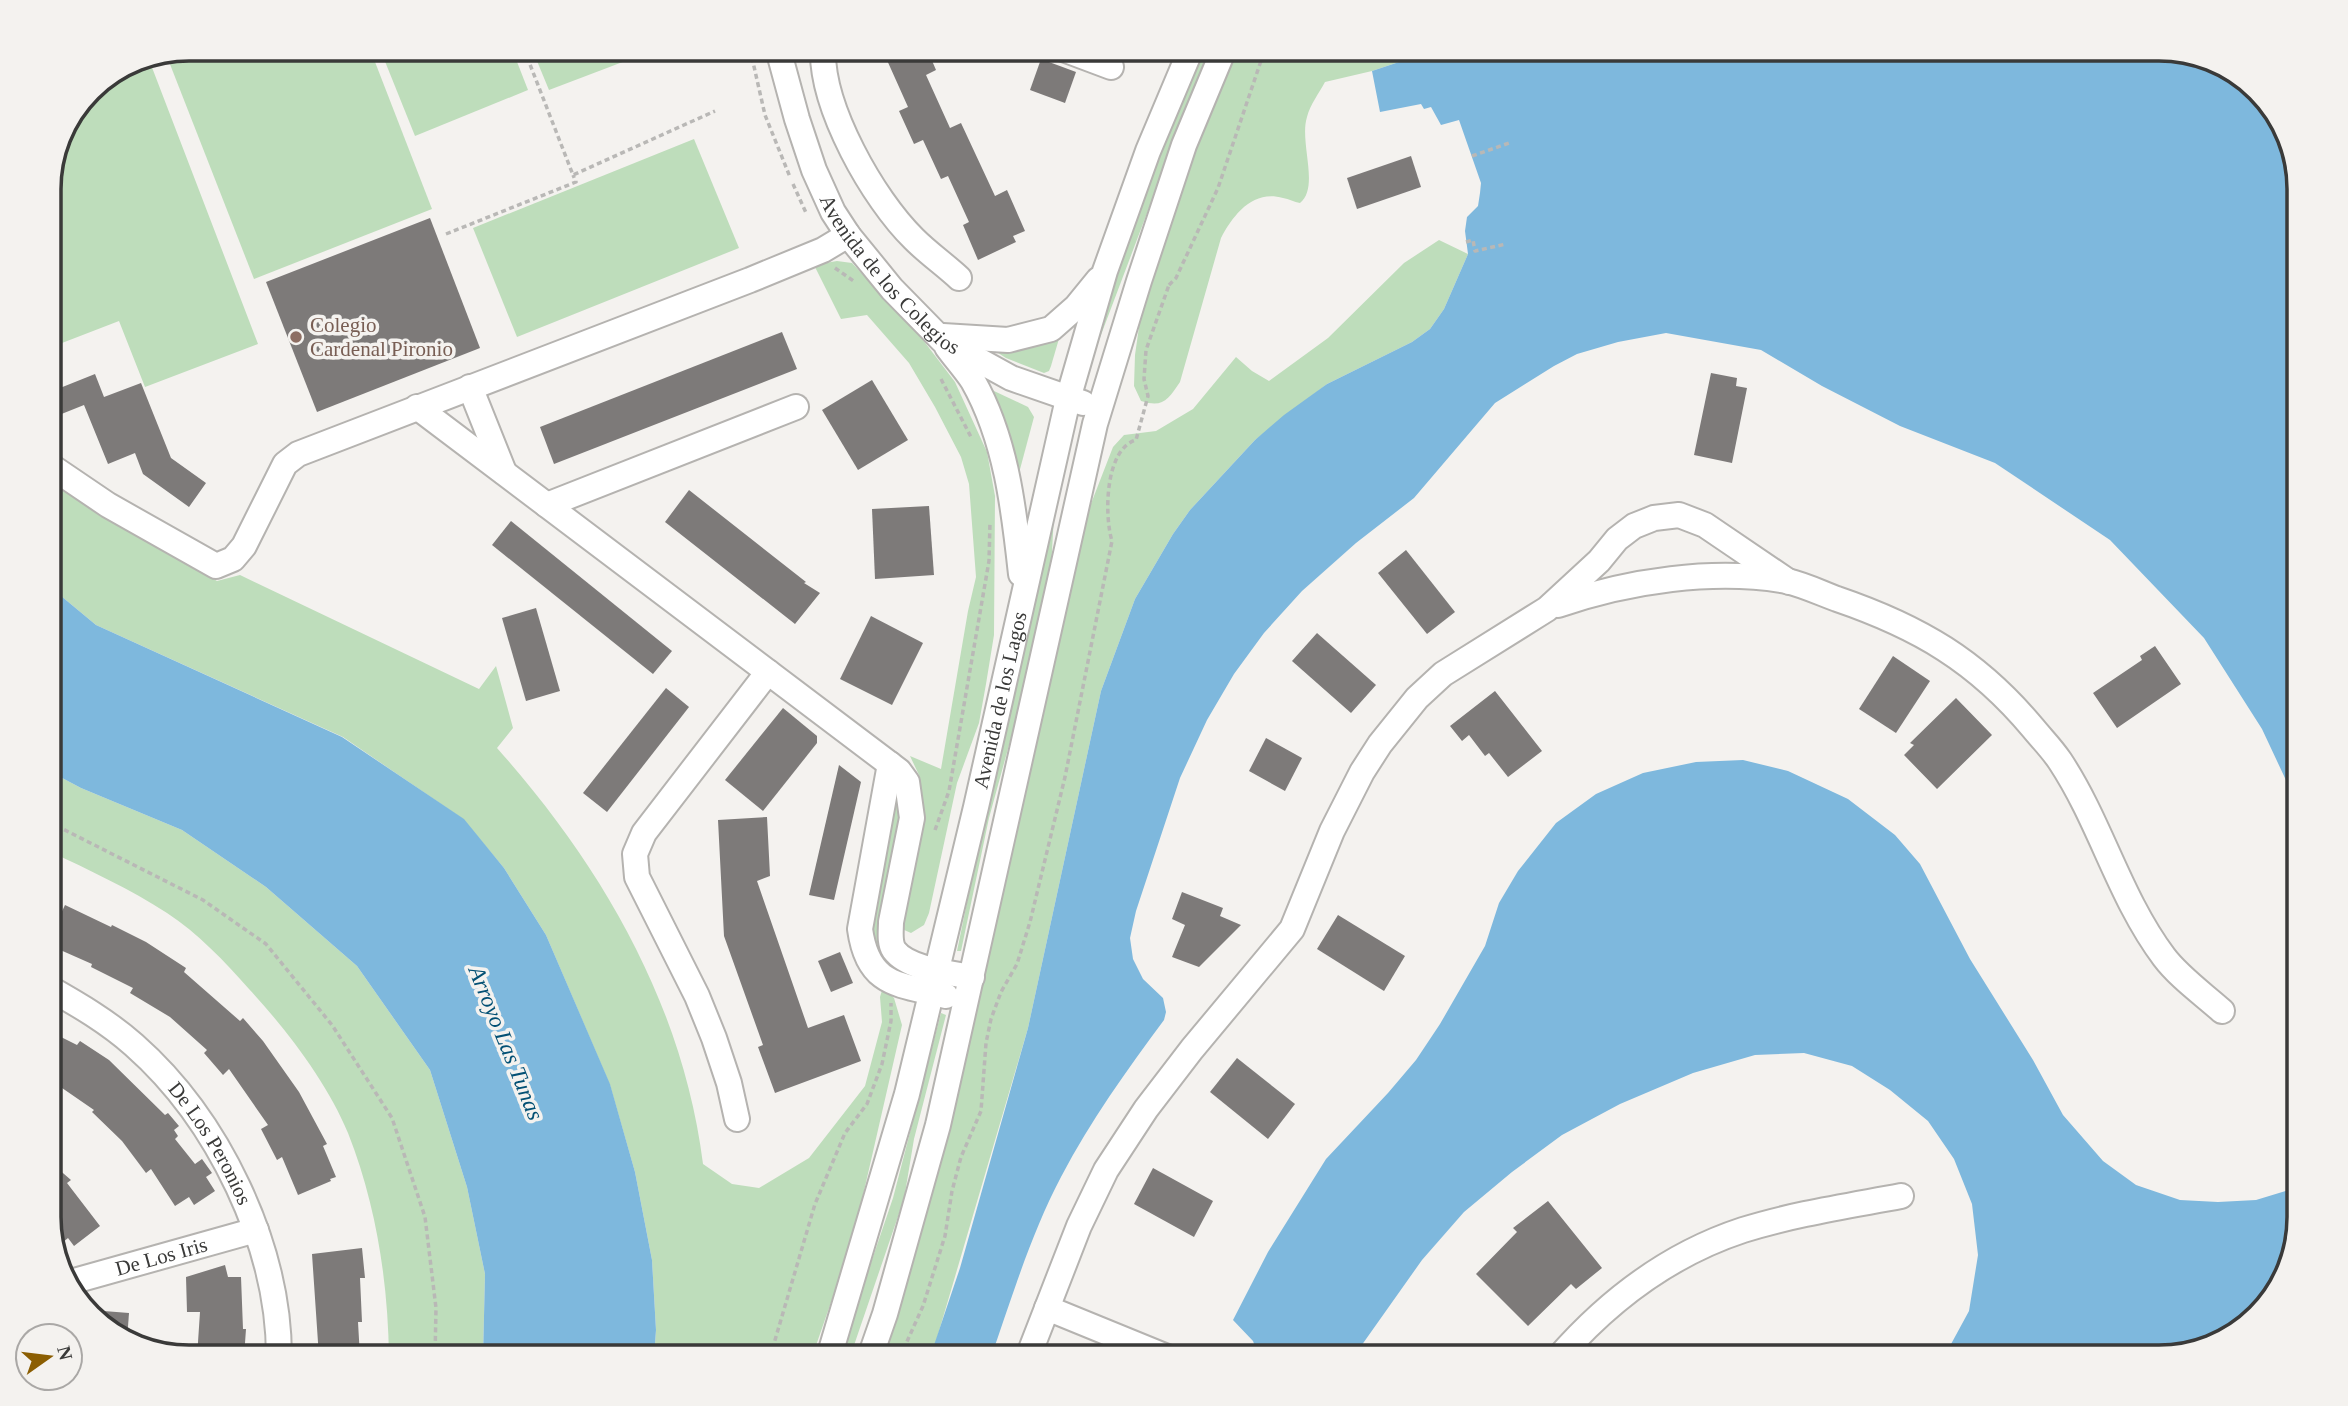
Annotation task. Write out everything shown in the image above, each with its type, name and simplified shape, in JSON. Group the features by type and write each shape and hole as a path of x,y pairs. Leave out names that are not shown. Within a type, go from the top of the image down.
{"street":[{"name":"Avenida de los Colegios","path":"781,61 814,170 833,212 892,289 940,338 1011,377 1100,408"},
{"path":"824,61 827,88 837,119 888,208 914,239 960,278"},
{"path":"1095,61 1111,67"},
{"name":"Avenida de los Lagos","path":"833,1345 907,1094 1068,399 1105,271 1149,151 1186,61"},
{"name":"Avenida de los Lagos","path":"874,1345 938,1125 1063,562 1100,408 1184,145 1219,61"},
{"path":"62,474 108,505 216,566 233,559 244,546 285,464 298,454 823,250 848,235"},
{"path":"940,338 1008,340 1051,329 1076,307 1105,271"},
{"path":"940,338 972,381 992,423 1014,510 1023,597"},
{"path":"470,387 505,473"},
{"path":"417,407 899,771 907,782 912,818 891,922 891,939 894,949 907,960 967,1002"},
{"path":"547,505 796,407"},
{"path":"1033,1345 1079,1226 1106,1170 1146,1109 1192,1049 1293,929 1332,831 1362,772 1380,744 1417,698 1443,674 1547,609 1626,532 1654,518 1679,515 1704,525 1789,582"},
{"path":"1706,578 1724,569 1731,558 1731,543"},
{"path":"1599,561 1604,584 1611,589"},
{"path":"1547,609 1611,589 1657,580 1742,577 1789,582 1878,613 1915,630 1951,652 1989,681 2059,760 2095,824 2130,903 2166,960 2222,1011"},
{"path":"737,1119 714,1038 697,996 637,877 635,854 643,833 768,672"},
{"path":"900,954 927,943 933,935 965,792 994,727"},
{"path":"890,764 860,929 862,948 870,965 884,978 893,982 972,977"},
{"path":"864,1240 887,1126 910,1041 911,1018 893,982"},
{"name":"De Los Peronios","path":"62,996 90,1012 134,1045 172,1085 209,1135 256,1230 271,1278 279,1345"},
{"path":"1569,1345 1623,1294 1651,1274 1698,1248 1742,1230 1795,1216 1901,1196"},
{"name":"De Los Iris","path":"78,1280 256,1230"},
{"path":"1047,1308 1138,1345"}],"path":[{"path":"446,234 576,183 529,61"},
{"path":"753,61 765,115 808,218"},
{"path":"906,1345 923,1306 945,1236 961,1157 981,1111 990,1018 1017,964 1065,778 1112,541 1107,525 1109,482 1121,449 1136,440 1148,396 1144,379 1146,351 1169,285 1176,278 1218,188 1261,61"},
{"path":"573,175 715,111"},
{"path":"1472,156 1512,142"},
{"path":"1466,242 1473,240 1475,251 1506,244"},
{"path":"823,250 834,267 862,289"},
{"path":"1139,281 1169,285"},
{"path":"936,370 975,446"},
{"path":"930,841 949,791 989,561 990,514"},
{"path":"62,829 203,900 267,944 332,1025 392,1118 425,1217 436,1308 435,1345"},
{"path":"774,1345 815,1204 845,1133 867,1104 882,1064 891,1021 893,982"}],"green space":[{"path":"375,61 432,209 254,279 169,63"},
{"path":"385,61 517,61 528,90 415,136"},
{"path":"537,61 625,61 549,90"},
{"path":"1196,61 1207,61 1090,364 1107,284"},
{"path":"1231,61 1402,61 1325,82 1310,108 1305,127 1309,175 1306,196 1300,203 1285,198 1262,197 1238,213 1221,238 1180,382 1164,401 1148,403 1141,401 1134,386 1142,306 1192,153"},
{"path":"152,67 258,344 145,387 119,321 62,343 62,173 74,133 88,111 105,93 125,78"},
{"path":"694,139 739,248 517,337 473,228"},
{"path":"1439,240 1468,254 1444,309 1430,329 1412,342 1327,384 1255,440 1190,510 1135,599 1101,691 1028,1028 935,1345 878,1345 961,1081 1087,514 1113,447 1124,435 1156,431 1193,409 1236,357 1269,381 1328,338 1404,263"},
{"path":"837,261 852,263 920,336 955,382 987,452 995,496 994,635 979,723 957,783 929,913 924,925 911,933 902,929 922,794 919,775 910,756 941,769 976,577 969,484 961,457 909,363 867,315 841,319 814,265"},
{"path":"1063,325 1051,366 1049,371 1044,373 995,351"},
{"path":"979,384 1028,407 1034,417 1019,473"},
{"path":"62,484 128,528 217,581 240,575 479,689 496,666 513,728 497,748 571,840 632,941 657,994 677,1049 693,1105 703,1164 732,1184 759,1188 809,1158 865,1086 882,1022 880,997 883,987 894,998 902,1025 853,1239 816,1345 655,1345 652,1260 635,1172 610,1085 546,935 504,868 463,819 343,737 96,625 62,597"},
{"path":"1054,515 1051,569 1026,683 989,818 961,951 957,951 1009,699"},
{"path":"62,778 182,830 266,887 357,966 430,1070 467,1187 485,1274 483,1345 389,1345 383,1271 373,1215 358,1160 329,1095 277,1021 200,939 167,913 62,857"},
{"path":"895,801 899,801 896,836 877,938 892,962 890,969 867,941"},
{"path":"941,1013 946,1015 914,1139 904,1199 854,1345 843,1345 893,1198"}],"water":[{"path":"1402,61 2158,61 2175,62 2208,71 2237,88 2270,125 2282,156 2286,181 2287,781 2262,729 2204,638 2110,540 1995,463 1900,426 1822,386 1761,350 1666,333 1618,342 1577,354 1495,403 1414,498 1356,543 1302,591 1264,633 1234,674 1207,720 1180,778 1136,911 1130,938 1133,959 1143,979 1163,998 1166,1012 1164,1020 1097,1116 1061,1177 1031,1243 995,1345 934,1345 960,1268 1028,1028 1101,691 1135,599 1190,510 1255,440 1327,384 1412,342 1430,329 1444,309 1468,254 1465,231 1467,217 1478,206 1481,183 1459,120 1441,125 1431,107 1424,109 1421,104 1380,112 1372,71"},
{"name":"Arroyo Las Tunas","path":"62,597 96,625 342,737 464,819 504,868 546,935 610,1084 635,1172 652,1260 655,1345 483,1345 485,1274 467,1187 430,1070 357,966 266,887 182,830 62,778"},
{"path":"1743,760 1788,771 1848,799 1895,835 1920,864 1970,959 2033,1060 2063,1115 2103,1161 2136,1185 2180,1200 2218,1202 2256,1200 2287,1191 2286,1233 2277,1266 2270,1281 2249,1307 2223,1328 2175,1344 1951,1345 1969,1311 1978,1255 1972,1204 1954,1159 1928,1121 1890,1090 1852,1066 1804,1053 1755,1055 1693,1073 1620,1104 1562,1135 1464,1212 1422,1260 1362,1345 1254,1345 1233,1320 1268,1252 1326,1159 1416,1060 1440,1024 1485,946 1499,903 1518,871 1556,823 1596,794 1643,773 1696,762"}],"building":[{"path":"887,61 932,61 936,70 926,75 950,128 961,123 995,196 1007,190 1025,231 1013,236 1016,242 978,260 963,225 969,222 948,176 941,179 923,140 914,144 899,111 908,107"},
{"path":"1040,61 1076,72 1065,103 1030,90"},
{"path":"1411,156 1421,187 1357,209 1347,178"},
{"path":"430,218 480,348 317,412 266,282"},
{"path":"782,332 797,369 554,464 540,427"},
{"path":"1711,373 1737,378 1736,386 1747,388 1732,463 1694,455"},
{"path":"95,374 104,397 141,383 171,458 206,483 189,507 143,474 135,453 108,464 84,405 62,414 62,387"},
{"path":"872,380 908,440 858,470 822,410"},
{"path":"689,490 820,593 795,624 665,522"},
{"path":"929,506 934,575 875,579 872,509"},
{"path":"511,521 672,651 653,674 492,545"},
{"path":"1406,550 1455,612 1427,634 1378,573"},
{"path":"536,608 560,691 526,701 502,618"},
{"path":"871,616 923,643 892,705 840,679"},
{"path":"1317,633 1376,685 1351,713 1292,661"},
{"path":"2155,646 2181,684 2117,728 2093,693 2142,660 2140,656"},
{"path":"1893,656 1930,681 1896,733 1859,709"},
{"path":"666,688 689,707 607,812 583,793"},
{"path":"1495,691 1542,751 1508,777 1489,753 1485,756 1469,735 1462,741 1450,726"},
{"path":"1956,698 1992,735 1937,789 1904,755 1914,745 1910,743"},
{"path":"783,708 817,736 817,743 763,811 725,780"},
{"path":"1266,738 1302,758 1285,791 1249,771"},
{"path":"839,765 861,782 834,900 809,895"},
{"path":"767,817 770,876 757,881 808,1028 844,1015 861,1061 775,1093 758,1047 763,1045 724,936 718,820"},
{"path":"1182,892 1223,908 1220,916 1241,925 1199,967 1172,957 1185,925 1172,919"},
{"path":"65,905 146,942 186,968 184,972 240,1021 243,1018 299,1092 327,1144 323,1146 336,1177 298,1195 282,1157 277,1160 261,1129 268,1125 229,1069 223,1075 204,1053 207,1050 170,1017 130,993 133,988 91,967 92,964 62,951 62,911"},
{"path":"1338,915 1405,956 1384,991 1317,949"},
{"path":"840,952 853,983 831,992 818,961"},
{"path":"62,1038 77,1045 80,1041 109,1060 165,1115 168,1113 179,1126 174,1130 178,1136 175,1139 195,1164 202,1159 212,1173 206,1177 215,1191 194,1205 189,1197 175,1206 151,1169 146,1173 122,1141 92,1112 94,1110 62,1088"},
{"path":"1237,1058 1295,1104 1268,1139 1210,1092"},
{"path":"1153,1168 1213,1201 1194,1237 1134,1204"},
{"path":"62,1172 71,1180 67,1183 100,1226 74,1246 68,1238 64,1241"},
{"path":"1548,1201 1602,1268 1576,1289 1571,1284 1528,1326 1476,1274 1517,1232 1513,1228"},
{"path":"362,1248 365,1278 360,1278 362,1322 358,1322 359,1345 318,1345 312,1254"},
{"path":"225,1265 228,1277 241,1277 245,1345 198,1345 200,1312 187,1312 186,1277"},
{"path":"103,1311 129,1313 128,1329"}],"place":[{"name":"Colegio Cardenal Pironio","path":"296,337"}]}
